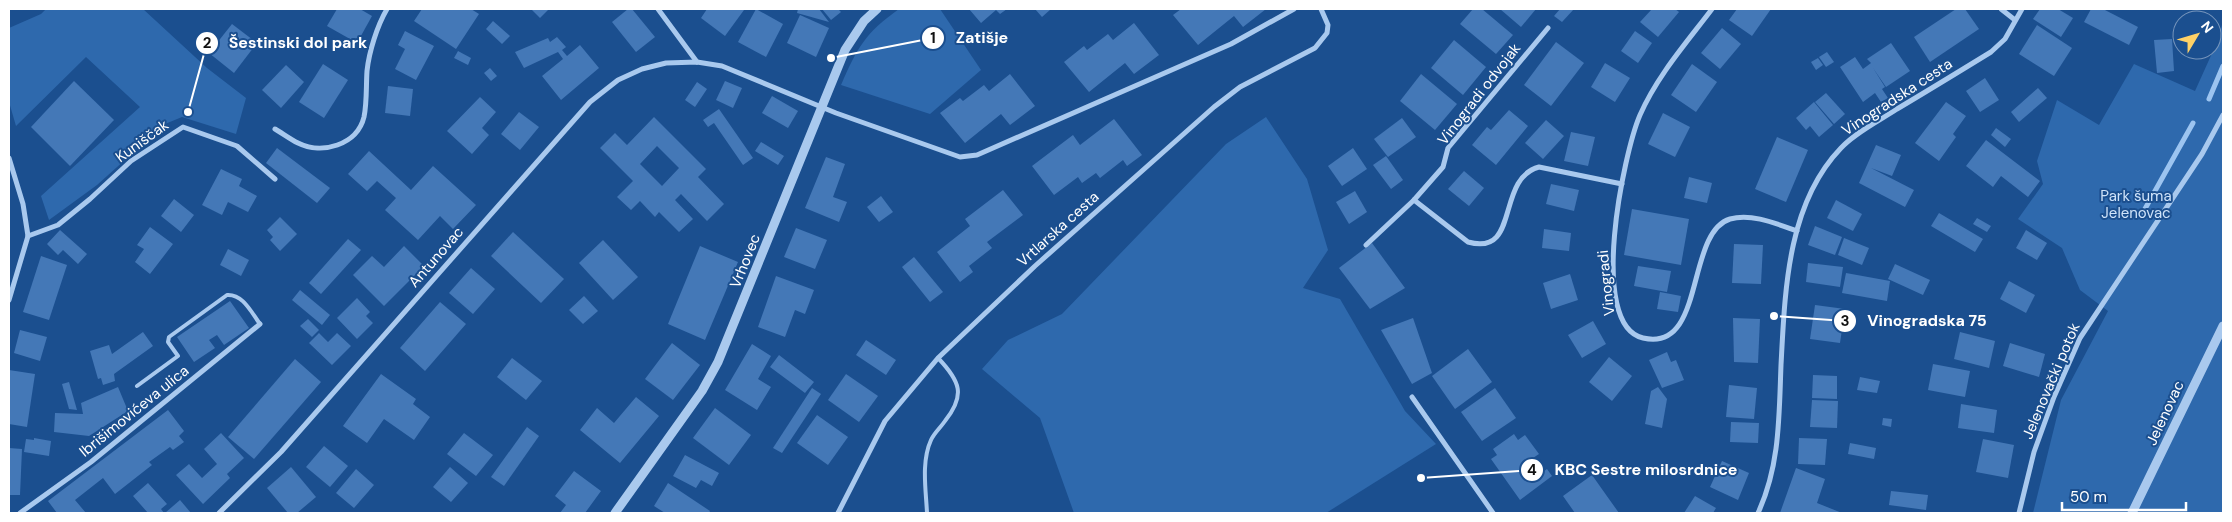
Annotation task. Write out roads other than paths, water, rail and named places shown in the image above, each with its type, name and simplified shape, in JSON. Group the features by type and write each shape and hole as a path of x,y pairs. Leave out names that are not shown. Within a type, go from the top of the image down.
{"street":[{"path":"275,129 299,144 322,148 341,144 356,133 364,118 367,68 378,30 387,9"},
{"path":"658,9 697,62"},
{"name":"Vrhovec","path":"615,513 702,391 718,362 845,50 864,21 877,9"},
{"path":"822,108 950,155 960,157 977,155 1231,44 1294,9"},
{"name":"Vrtlarska cesta","path":"838,513 885,421 938,358 1035,266 1214,108 1240,87 1315,48 1327,33 1328,24 1321,9"},
{"name":"Vinogradi","path":"1712,9 1667,68 1640,114 1628,153 1614,237 1618,307 1622,322 1632,333 1642,338 1660,340 1676,330 1684,316 1710,238 1719,226 1730,219 1764,220 1797,231"},
{"path":"2002,9 2015,20"},
{"name":"Vinogradska cesta","path":"1758,513 1773,472 1780,418 1785,288 1797,231 1817,179 1842,147 1875,123 1991,52 2005,39 2022,9"},
{"name":"Vinogradi odvojak","path":"1366,245 1414,200 1444,167 1448,148 1548,28"},
{"name":"Antunovac","path":"220,513 281,452 590,102 618,80 642,69 666,63 697,62 722,66 822,108"},
{"name":"Jelenovački potok","path":"2019,513 2034,452 2054,397 2080,338 2202,154 2223,115"},
{"name":"Kuniščak","path":"28,236 58,225 131,162 183,127 237,146 275,179"},
{"path":"9,158 23,204 28,236 9,300"},
{"path":"1414,200 1468,242 1479,245 1495,240 1502,231 1516,186 1522,175 1529,170 1539,167 1622,184"},
{"name":"Ibrišimovićeva ulica","path":"20,513 91,462 260,324"},
{"name":"Jelenovac","path":"2132,513 2223,326"},
{"path":"1412,397 1493,513"}],"lane":[{"path":"137,386 178,356 168,342 169,337 227,295 235,295 243,301 260,324"},
{"path":"927,513 925,470 931,439 957,404 959,390 950,371 938,358"}],"waterway":[{"name":"Jelenovački potok","path":"2209,99 2223,66"},
{"name":"Jelenovački potok","path":"2141,216 2193,123"}],"place":[{"name":"Zatišje","path":"831,58"},
{"name":"Šestinski dol park","path":"188,112"},
{"name":"Vinogradska 75","path":"1774,316"},
{"name":"KBC Sestre milosrdnice","path":"1421,478"}],"park label":[{"name":"Park šuma Jelenovac","path":"2136,204"}]}
